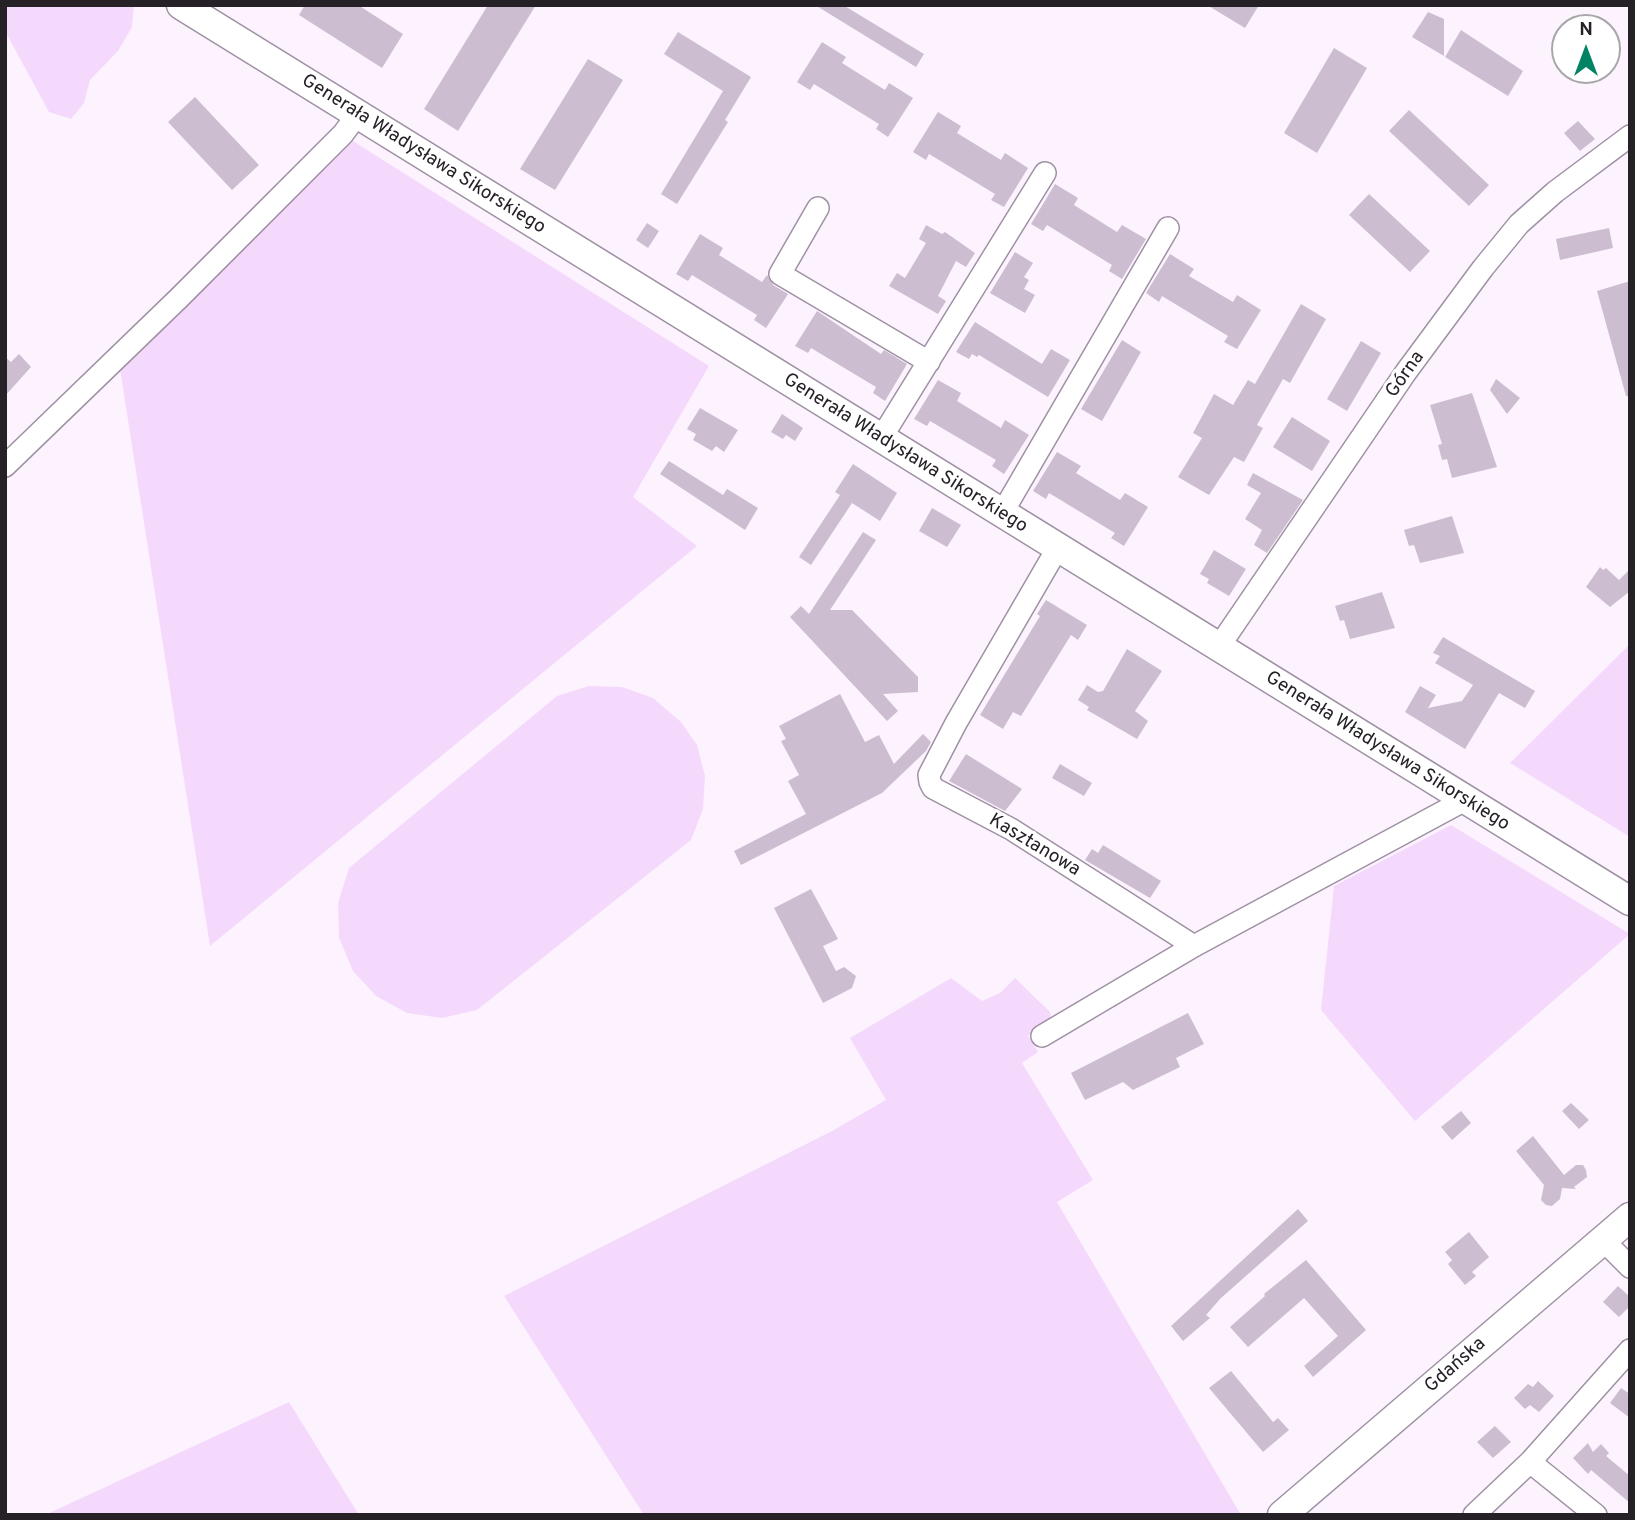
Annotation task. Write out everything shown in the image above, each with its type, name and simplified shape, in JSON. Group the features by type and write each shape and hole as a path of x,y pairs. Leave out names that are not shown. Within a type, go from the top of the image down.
{"main road":[{"name":"Generała Władysława Sikorskiego","path":"181,5 880,440 1630,901"},
{"name":"Gdańska","path":"1282,1515 1630,1217"}],"street":[{"path":"5,466 188,289 342,135 357,115"},
{"name":"Górna","path":"1218,648 1406,372 1483,268 1519,224 1555,192 1630,136"},
{"path":"880,440 1045,173"},
{"path":"818,208 780,274 929,362"},
{"path":"1001,514 1168,228"},
{"name":"Kasztanowa","path":"1057,549 956,723 929,775 933,788 1011,829 1194,947"},
{"path":"1042,1036 1194,947 1465,800"},
{"path":"1603,1240 1630,1267"},
{"path":"1474,1515 1530,1462 1630,1350"},
{"path":"1530,1462 1596,1515"}],"shaded area":[{"path":"5,5 134,5 132,27 118,51 90,80 84,103 71,119 49,112 5,31"},
{"path":"353,141 709,366 633,497 697,546 210,946 120,369"},
{"path":"1630,644 1630,837 1510,763"},
{"path":"589,686 622,687 653,698 681,722 697,745 705,776 703,809 691,840 477,1010 442,1018 407,1013 376,996 353,971 339,938 338,903 349,868 557,696"},
{"path":"1451,825 1630,934 1415,1121 1321,1010 1334,886"},
{"path":"951,978 982,1001 1000,993 1015,978 1050,1012 1052,1027 1028,1035 1038,1052 1022,1063 1093,1180 1057,1202 1241,1515 644,1515 504,1296 832,1131 886,1100 850,1038"},
{"path":"289,1402 359,1515 45,1515"}],"building":[{"path":"305,5 358,5 403,34 382,68 299,15"},
{"path":"488,5 536,5 458,131 424,109"},
{"path":"815,5 843,5 924,54 916,67"},
{"path":"1207,5 1259,5 1245,28"},
{"path":"1428,12 1444,19 1444,56 1412,37"},
{"path":"1461,30 1523,71 1508,96 1445,57"},
{"path":"678,32 751,77 725,120 728,122 677,204 661,194 723,91 664,54"},
{"path":"822,42 846,57 842,63 885,90 889,83 913,98 888,137 876,129 879,124 814,84 810,90 797,82"},
{"path":"1334,48 1367,68 1317,153 1284,133"},
{"path":"588,59 623,80 555,190 520,169"},
{"path":"195,97 259,165 232,190 168,122"},
{"path":"1409,110 1489,185 1469,206 1389,131"},
{"path":"938,112 961,126 957,133 1001,160 1005,153 1028,168 1004,207 991,200 995,194 929,154 926,160 913,152"},
{"path":"1578,121 1595,139 1580,151 1564,133"},
{"path":"1055,184 1078,198 1074,205 1117,232 1122,225 1146,239 1122,279 1109,271 1112,265 1047,225 1043,231 1031,224"},
{"path":"1369,194 1430,251 1410,272 1349,215"},
{"path":"647,223 659,231 648,248 636,240"},
{"path":"926,225 942,234 945,232 975,253 966,267 956,261 938,296 946,301 938,314 889,286 897,273 905,278 926,243 919,239"},
{"path":"1609,228 1613,248 1560,260 1556,239"},
{"path":"700,234 723,248 719,255 762,282 767,275 773,285 788,294 766,328 754,320 757,315 692,275 688,281 676,274"},
{"path":"1015,252 1033,263 1024,277 1029,280 1024,289 1035,295 1025,313 990,293"},
{"path":"1170,254 1194,269 1189,276 1233,302 1237,295 1261,310 1237,349 1224,342 1228,336 1162,296 1159,302 1146,293"},
{"path":"1630,281 1630,396 1626,396 1597,291"},
{"path":"1301,304 1326,319 1290,383 1283,379 1257,425 1263,428 1244,462 1234,457 1209,495 1178,477 1202,438 1193,433 1214,394 1233,405 1248,380 1255,384"},
{"path":"817,311 881,354 884,350 907,364 885,401 873,393 876,387 811,348 808,353 795,346"},
{"path":"975,322 1042,364 1051,349 1070,360 1048,397 979,355 977,357 972,354 969,359 956,352"},
{"path":"1122,340 1141,352 1102,421 1081,409"},
{"path":"1361,341 1381,353 1347,411 1327,399"},
{"path":"19,354 31,367 5,396 5,357 11,362"},
{"path":"1496,379 1520,398 1507,414 1490,390"},
{"path":"938,380 961,393 957,401 1001,428 1005,420 1029,435 1004,474 992,466 996,460 930,421 927,426 914,419"},
{"path":"1472,393 1497,467 1452,478 1447,459 1442,460 1438,445 1442,444 1430,405"},
{"path":"700,408 738,430 724,452 716,446 712,451 693,440 696,434 687,429"},
{"path":"782,414 803,428 795,441 786,435 783,439 771,432"},
{"path":"1292,417 1330,441 1312,471 1273,447"},
{"path":"1057,452 1081,466 1076,473 1120,500 1125,493 1148,507 1124,546 1111,538 1115,533 1049,493 1046,499 1033,491"},
{"path":"669,461 723,495 727,489 758,508 745,530 660,474"},
{"path":"853,464 897,493 880,521 852,503 811,565 799,557 840,495 835,492"},
{"path":"1253,473 1303,500 1267,553 1254,545 1262,530 1245,519 1261,493 1247,485"},
{"path":"932,508 961,525 947,547 919,531"},
{"path":"1452,516 1464,553 1420,563 1414,545 1409,546 1404,530"},
{"path":"863,532 876,540 830,610 852,610 918,677 918,692 883,694 898,711 887,721 790,617 801,606 809,614"},
{"path":"1214,550 1246,569 1229,596 1207,583 1209,579 1200,574"},
{"path":"1600,567 1603,570 1606,568 1619,580 1630,569 1630,591 1610,607 1586,587"},
{"path":"1382,592 1395,628 1350,639 1344,620 1340,621 1335,606"},
{"path":"1046,600 1087,625 1078,640 1071,635 1021,716 1013,712 1003,729 980,715 1040,616 1037,614"},
{"path":"1443,637 1535,691 1525,708 1499,693 1465,749 1405,712 1420,686 1436,695 1428,708 1462,701 1473,685 1435,663 1440,656 1433,653"},
{"path":"1127,649 1162,671 1135,711 1148,721 1137,739 1087,710 1089,707 1078,700 1087,685 1098,692 1103,691"},
{"path":"840,694 865,742 879,735 894,764 923,734 931,742 926,751 882,793 741,865 734,851 806,814 788,781 799,775 781,741 786,739 779,726"},
{"path":"966,754 1022,789 1005,811 949,781"},
{"path":"1060,764 1092,783 1084,796 1052,778"},
{"path":"1103,845 1161,881 1150,898 1085,860 1092,849 1098,853"},
{"path":"811,889 838,939 823,946 836,971 844,967 856,976 852,988 823,1003 774,908"},
{"path":"1188,1013 1204,1044 1176,1058 1180,1067 1133,1090 1123,1082 1085,1100 1071,1073"},
{"path":"1571,1103 1589,1120 1579,1129 1562,1111"},
{"path":"1461,1111 1471,1123 1452,1140 1441,1127"},
{"path":"1533,1136 1564,1175 1576,1165 1583,1165 1586,1170 1587,1177 1574,1187 1576,1189 1562,1188 1560,1199 1552,1206 1541,1200 1544,1185 1516,1151"},
{"path":"1298,1209 1308,1221 1221,1298 1206,1315 1210,1318 1183,1341 1171,1326"},
{"path":"1469,1232 1489,1257 1472,1272 1476,1276 1465,1285 1448,1264 1452,1260 1445,1252"},
{"path":"1306,1260 1366,1330 1313,1377 1304,1366 1338,1336 1304,1298 1248,1347 1230,1327 1265,1296 1264,1294"},
{"path":"1618,1286 1630,1297 1630,1306 1619,1317 1603,1302"},
{"path":"1231,1371 1273,1422 1278,1418 1289,1430 1263,1452 1209,1388"},
{"path":"1538,1381 1554,1396 1539,1412 1530,1405 1525,1409 1514,1398 1528,1384 1533,1387"},
{"path":"1621,1388 1630,1394 1630,1418 1610,1403"},
{"path":"1495,1426 1511,1442 1493,1458 1477,1442"},
{"path":"1588,1443 1593,1452 1601,1444 1609,1453 1606,1456 1630,1476 1630,1503 1591,1470 1588,1474 1573,1458"}]}
